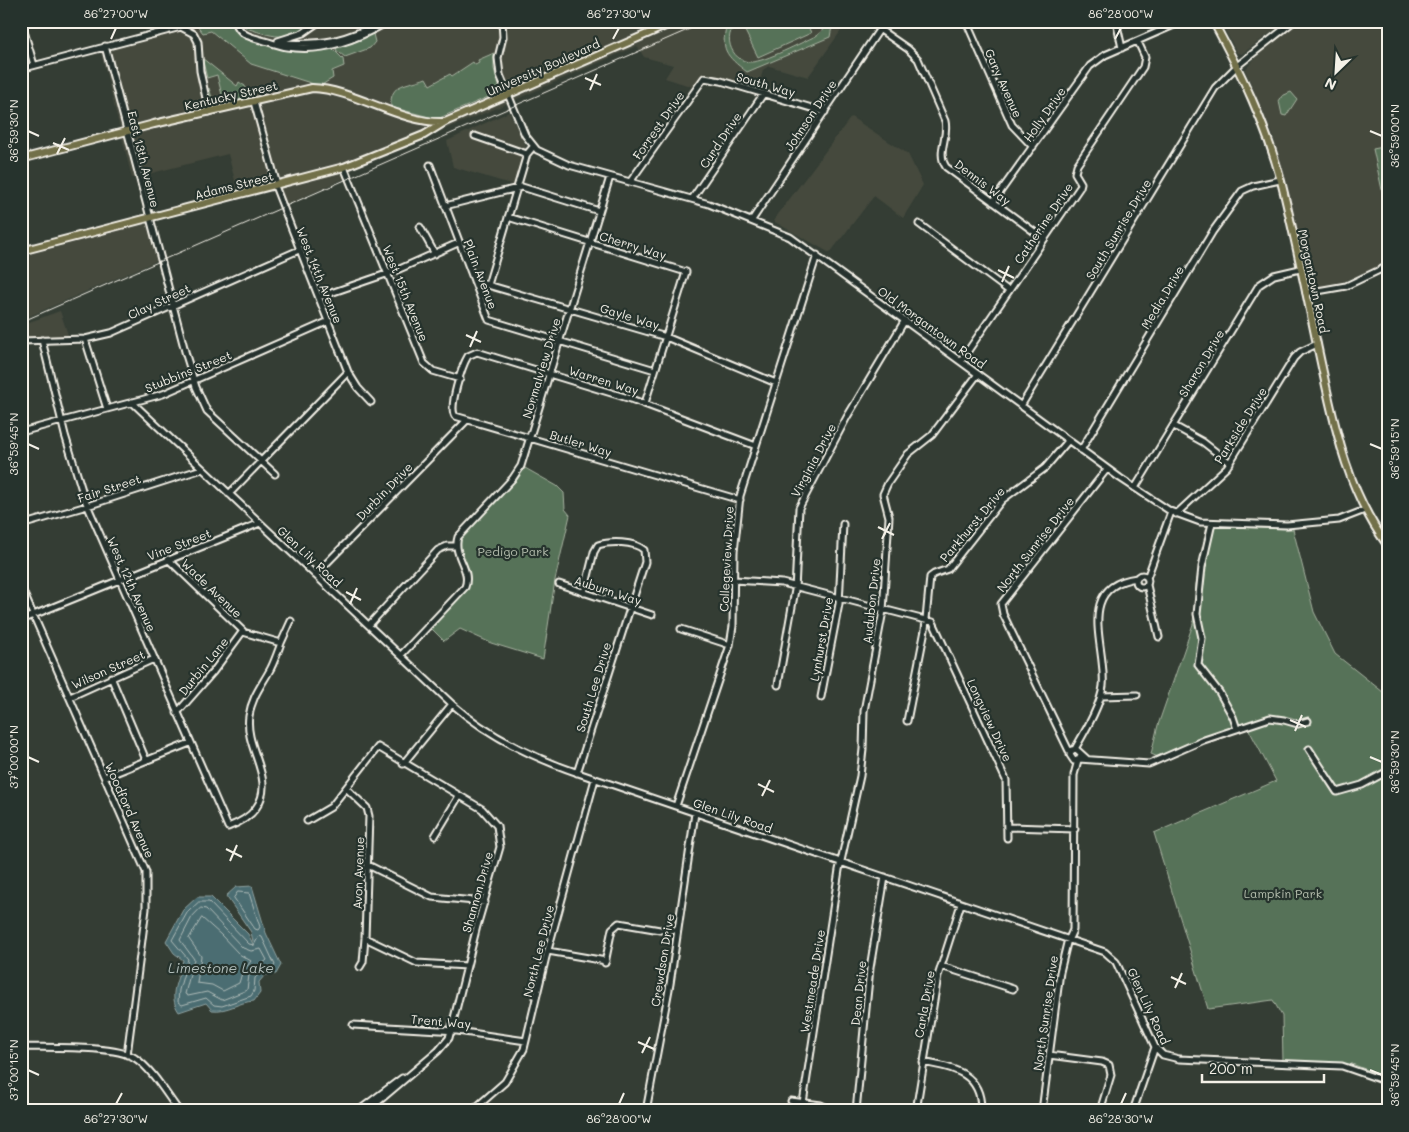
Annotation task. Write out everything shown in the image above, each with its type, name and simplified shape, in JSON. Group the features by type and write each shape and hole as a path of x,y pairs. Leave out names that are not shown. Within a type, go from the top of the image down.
{"main road":[{"name":"University Boulevard","path":"445,122 676,21"},
{"name":"Morgantown Road","path":"1212,21 1237,66 1261,119 1280,180 1340,445 1353,486 1365,510 1388,546"},
{"name":"Kentucky Street","path":"21,159 127,131 318,88 429,121 445,122"},
{"name":"Adams Street","path":"21,251 344,166 416,138 445,122"}],"street":[{"path":"22,21 34,65"},
{"path":"168,21 172,29"},
{"path":"235,21 244,35 290,48 322,48 357,38 389,21"},
{"path":"270,42 297,36 320,21"},
{"path":"277,44 323,44 352,35 382,21"},
{"name":"Old Morgantown Road","path":"502,21 498,64 507,95 525,136 533,147 552,159 692,199 752,220 790,237 1107,469 1174,513 1194,521 1257,526 1339,520 1365,510"},
{"name":"Johnson Drive","path":"752,220 885,21"},
{"name":"Gary Avenue","path":"966,21 1012,125 1033,147"},
{"path":"1116,21 1122,48"},
{"path":"1163,21 1167,28"},
{"name":"Holly Drive","path":"993,202 1090,66 1105,56 1182,21"},
{"name":"South Sunrise Drive","path":"1021,406 1215,88 1237,66 1294,21"},
{"path":"21,68 181,27 194,34 198,42 200,71 209,112"},
{"name":"Dennis Way","path":"879,29 908,49 921,64 946,126 942,154 946,167 1044,240"},
{"name":"Catherine Drive","path":"961,361 1080,187 1081,183 1075,172 1078,163 1144,67 1145,56 1138,42"},
{"name":"East 13th Avenue","path":"105,46 149,218 194,381 205,408 276,474"},
{"name":"South Way","path":"702,80 707,78 717,80 825,112"},
{"name":"Forrest Drive","path":"630,182 702,80"},
{"name":"Curd Drive","path":"692,199 764,93"},
{"name":"West 14th Avenue","path":"254,102 276,185 299,250 348,372 356,385 371,402"},
{"path":"475,136 528,154"},
{"path":"488,285 528,154 533,147"},
{"name":"Plain Avenue","path":"430,165 458,243 490,320 559,341"},
{"name":"West 15th Avenue","path":"344,166 424,363 433,371 460,379"},
{"name":"Normalview Drive","path":"456,546 460,534 517,474 530,439 610,176"},
{"name":"Media Drive","path":"1081,450 1213,231 1242,191 1280,180"},
{"path":"445,206 517,188 599,211"},
{"name":"Cherry Way","path":"508,217 686,272 666,337"},
{"path":"919,224 1009,291"},
{"path":"420,227 435,254"},
{"path":"319,297 387,273 458,243"},
{"name":"Clay Street","path":"21,341 85,339 111,333 299,250"},
{"name":"Collegeview Drive","path":"676,806 730,645 740,500 817,255"},
{"path":"1306,293 1346,286 1388,266"},
{"name":"Sharon Drive","path":"1135,488 1259,285 1274,275 1300,269"},
{"name":"Gayle Way","path":"474,281 666,337 776,383"},
{"name":"Virginia Drive","path":"778,685 795,586 801,505 847,418 905,320"},
{"name":"Stubbins Street","path":"21,432 163,394 329,321"},
{"path":"645,403 666,337"},
{"path":"85,339 107,410"},
{"name":"West 12th Avenue","path":"42,340 62,421 87,506 228,827 237,824 251,814 261,801 264,782 251,747 248,727 251,703 271,668 281,643"},
{"path":"559,341 655,370"},
{"name":"Parkside Drive","path":"1141,584 1151,567 1174,513 1230,463 1296,356 1317,344"},
{"name":"Warren Way","path":"460,379 468,356 474,352 645,403 756,446"},
{"path":"229,494 348,372"},
{"name":"Audubon Drive","path":"841,862 860,776 864,711 883,608 888,517 884,491 908,454 932,436 978,374"},
{"name":"Butler Way","path":"460,379 451,409 454,416 740,500"},
{"name":"Glen Lily Road","path":"132,402 452,704 475,722 519,750 577,773 1104,952 1116,962 1155,1047 1163,1055 1179,1059 1342,1066 1388,1082"},
{"name":"Durbin Drive","path":"315,575 467,420"},
{"path":"1174,426 1204,442 1230,463"},
{"name":"Parkhurst Drive","path":"907,721 926,619 930,577 948,569 1002,500 1045,468 1068,440"},
{"name":"Fair Street","path":"21,525 202,469"},
{"name":"North Sunrise Drive","path":"1042,1111 1060,972 1074,927 1074,771 1076,755 1066,746 1003,614 1001,604 1107,469"},
{"name":"Vine Street","path":"21,620 119,578 260,523"},
{"path":"1212,523 1202,567 1197,614 1202,638 1198,665 1219,692 1234,717 1237,729"},
{"name":"Lynhurst Drive","path":"821,697 839,597 843,524"},
{"name":"South Lee Drive","path":"577,773 646,558 645,551 640,546 621,543 598,545 594,552 584,593"},
{"path":"368,625 438,550 447,546 456,546 466,574 466,585 401,656"},
{"name":"Wade Avenue","path":"168,559 242,632"},
{"path":"1141,584 1146,576"},
{"path":"734,580 776,582 926,619"},
{"path":"1158,637 1148,598 1141,584 1127,580 1113,587 1097,611 1096,626 1103,678 1101,696 1076,755 1087,759 1146,764 1169,757 1204,740 1270,718 1298,724 1308,720"},
{"name":"Auburn Way","path":"559,584 652,615"},
{"name":"Woodford Avenue","path":"21,587 139,853 147,879 146,909 127,1055"},
{"name":"Longview Drive","path":"926,619 933,622 938,631 1004,776 1008,792 1007,838"},
{"path":"242,632 281,643 291,621"},
{"path":"681,629 730,645"},
{"name":"Durbin Lane","path":"177,713 213,672 242,632"},
{"name":"Wilson Street","path":"70,697 154,659"},
{"path":"111,677 146,760"},
{"path":"1101,696 1137,695"},
{"path":"403,764 452,704"},
{"path":"105,777 190,743"},
{"name":"Shannon Drive","path":"346,788 378,747 403,764 487,813 500,832 500,847 467,966 452,1030 442,1047 367,1111"},
{"path":"1309,750 1338,792 1362,785 1388,771"},
{"name":"North Lee Drive","path":"472,1111 496,1092 510,1076 526,1042 548,950 596,779"},
{"path":"307,820 327,810 346,788"},
{"name":"Avon Avenue","path":"346,788 368,811 366,938 363,962 360,968"},
{"path":"436,836 459,796"},
{"name":"Crewdson Drive","path":"646,1111 678,930 696,813"},
{"path":"1008,827 1075,828"},
{"name":"Westmeade Drive","path":"803,1102 841,862"},
{"path":"368,865 432,897 485,902"},
{"name":"Dean Drive","path":"856,1111 870,968 885,878"},
{"name":"Carla Drive","path":"916,1111 940,966 961,904"},
{"path":"548,950 606,962 612,930 619,923 660,930 678,930"},
{"path":"366,938 417,963 467,966"},
{"path":"940,966 1013,989"},
{"name":"Trent Way","path":"353,1025 452,1030 526,1042"},
{"path":"21,1047 106,1051 127,1055 142,1065 179,1111"},
{"path":"1133,1111 1155,1047"},
{"path":"1049,1055 1102,1062 1109,1065 1111,1075 1100,1111"},
{"path":"924,1062 953,1070 970,1078 979,1094 981,1111"},
{"name":"Shannon Drive","path":"359,1110 405,1077"},
{"path":"791,1101 822,1106 834,1111"}],"shaded area":[{"path":"188,21 848,21 808,77 769,66 763,70 758,89 707,75 698,80 693,87 665,78 673,65 644,57 637,46 490,111 343,171 346,178 286,205 279,189 272,190 269,184 238,192 228,154 132,178 99,45"},
{"path":"1220,21 1287,21 1242,54 1237,53"},
{"path":"1302,21 1388,21 1388,262 1343,282 1315,287 1308,280 1288,188 1272,133 1245,70 1261,51"},
{"path":"509,112 526,146 525,149 475,134 471,136 524,154 514,185 453,167 447,141"},
{"path":"851,117 908,154 923,185 903,218 874,196 830,253 773,221"},
{"path":"148,223 159,260 21,320 21,253"},
{"path":"60,311 69,338 21,339 21,325"}],"green space":[{"path":"198,21 231,21 237,32 247,39 274,47 331,47 343,59 344,66 332,71 333,78 320,86 251,64 211,31 203,33 196,24"},
{"path":"241,21 318,21 291,35 276,36 246,28"},
{"path":"728,21 741,21 731,32 729,38 730,45 738,57 744,61 751,62 774,55 816,36 822,31 825,21 833,21 830,37 747,72 726,51 724,39"},
{"path":"750,21 806,21 811,33 758,57 742,25"},
{"path":"373,34 375,42 370,48 345,57 336,50 337,47"},
{"path":"494,53 494,69 499,86 495,94 437,119 391,107 393,93 401,86 426,78 430,85 450,74 452,76 473,62 475,65 479,63 478,60"},
{"path":"202,58 237,86 239,82 245,86 249,99 215,106 211,104 207,90 209,88 213,101 223,99 217,75 207,78"},
{"path":"1291,92 1297,99 1286,116 1282,115 1279,101 1282,96"},
{"path":"1388,146 1388,154 1383,166 1388,189 1388,217 1373,149"},
{"name":"Pedigo Park","path":"525,468 557,486 564,493 565,509 570,515 555,580 543,659 491,643 460,629 444,641 431,628 463,594 470,580 468,568 461,555 459,540 487,508 517,480"},
{"name":"Lampkin Park","path":"1209,526 1293,529 1314,612 1335,654 1388,696 1388,1078 1352,1064 1283,1061 1282,1016 1273,1000 1208,1009 1154,833 1276,781 1246,724 1158,757 1151,754 1158,725 1193,624 1196,584"}],"water":[{"name":"Limestone Lake","path":"252,886 266,933 281,965 276,974 265,975 259,982 260,993 254,1001 218,1010 212,1010 206,1003 179,1012 174,999 174,993 183,960 174,953 166,941 183,910 197,897 211,897 248,934 254,946 251,932 226,896 236,887"}],"railway":[{"path":"21,322 708,21"}]}
